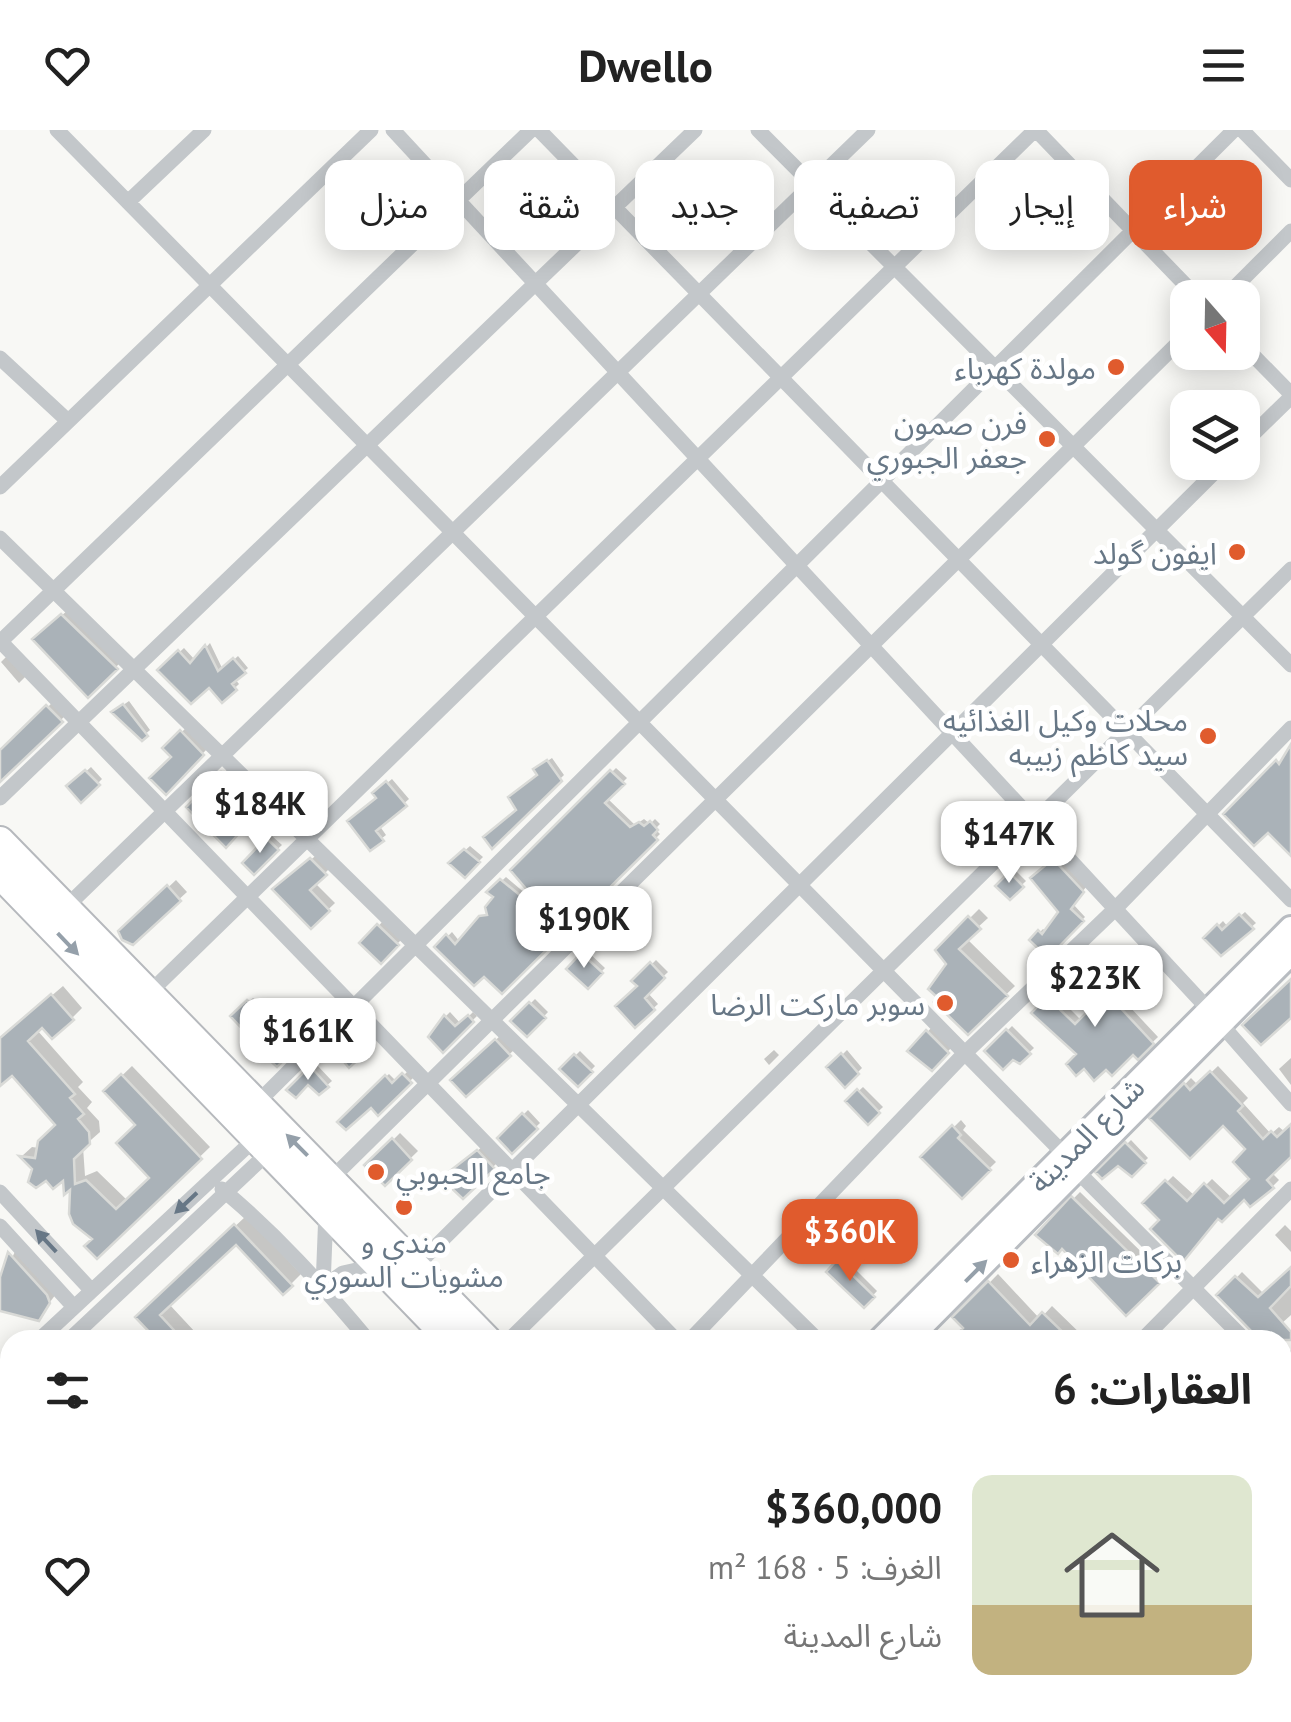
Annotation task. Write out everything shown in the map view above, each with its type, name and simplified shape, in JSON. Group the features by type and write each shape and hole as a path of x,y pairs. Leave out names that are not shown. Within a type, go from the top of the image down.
{"highway":[{"path":"0,841 477,1330"},
{"path":"0,874 441,1330"}],"main road":[{"name":"شارع المدينة","path":"891,1330 1070,1162 1215,1017 1291,928"},
{"name":"شارع المدينة","path":"1215,1017 1291,953"},
{"name":"شارع المدينة","path":"917,1330 1070,1162"}],"street":[{"path":"58,130 1234,1330"},
{"path":"128,202 204,130"},
{"path":"0,487 371,130"},
{"path":"393,130 421,160"},
{"path":"464,194 531,130"},
{"path":"538,130 567,160"},
{"path":"615,207 695,130"},
{"path":"758,130 794,166"},
{"path":"837,160 868,130"},
{"path":"147,995 1036,130 1129,226"},
{"path":"1204,160 1234,130"},
{"path":"1242,130 1291,180"},
{"path":"66,907 794,201"},
{"path":"464,206 1215,1017 1291,1104"},
{"path":"615,209 1291,900"},
{"path":"1242,280 1291,231"},
{"path":"256,1104 1129,234"},
{"path":"406,250 0,642 666,1330"},
{"path":"0,798 570,250"},
{"path":"878,250 1291,664"},
{"path":"1152,250 1181,280"},
{"path":"331,1179 1170,351"},
{"path":"0,358 68,422"},
{"path":"1260,363 1291,396 1260,427"},
{"path":"416,1266 1207,480"},
{"path":"0,538 808,1330"},
{"path":"519,1330 1291,569"},
{"path":"700,1330 964,1054 1114,910 1291,728"},
{"path":"50,1330 211,1180 264,1144"},
{"path":"79,1330 226,1193 264,1144"},
{"path":"211,1180 256,1215 360,1330"},
{"path":"1152,1330 1291,1189"},
{"path":"0,1192 91,1290"},
{"path":"323,1287 326,1210"},
{"path":"0,1226 74,1307"},
{"path":"323,1287 344,1273 379,1265"}],"building":[{"path":"61,614 118,669 88,698 32,639"},
{"path":"205,645 218,671 233,658 246,673 232,684 237,690 222,703 209,688 191,704 157,670 178,650 190,663"},
{"path":"123,704 148,736 142,741 111,712"},
{"path":"46,705 63,722 0,782 0,750"},
{"path":"180,730 204,755 166,795 149,778 171,757 162,748"},
{"path":"1291,744 1291,856 1268,833 1254,846 1223,814 1276,760 1279,764"},
{"path":"547,760 562,781 492,849 483,837 516,810 508,797 537,775 533,769"},
{"path":"85,770 100,785 81,803 66,786"},
{"path":"610,770 625,784 605,803 630,827 639,822 644,826 650,821 658,830 653,835 658,840 502,994 484,977 474,986 434,947 446,934 455,944 479,916 487,915 485,907 493,897 486,892 500,879 521,896 527,890 510,870"},
{"path":"221,772 234,786 214,805 242,830 226,848 186,807"},
{"path":"386,781 407,806 376,831 384,841 370,851 347,821 376,798 372,793"},
{"path":"266,838 279,850 254,875 242,863"},
{"path":"464,849 480,862 465,878 448,863"},
{"path":"310,858 327,875 310,890 330,911 311,929 272,889"},
{"path":"1053,859 1084,892 1071,909 1084,921 1048,958 1029,940 1038,930 1042,934 1058,912 1030,878"},
{"path":"1009,872 1024,887 1010,900 995,886"},
{"path":"167,885 181,901 133,945 122,940 118,931"},
{"path":"1239,914 1254,929 1221,956 1203,938 1217,924 1222,930"},
{"path":"968,916 981,929 959,949 1008,996 968,1035 934,1002 938,998 928,989 946,964 935,950"},
{"path":"377,924 399,945 381,964 359,943"},
{"path":"581,953 603,973 588,989 566,969"},
{"path":"650,962 665,978 645,998 655,1010 635,1028 615,1006 637,986 631,981"},
{"path":"1078,962 1154,1044 1138,1060 1133,1055 1112,1076 1106,1070 1094,1081 1084,1069 1076,1076 1066,1064 1076,1054 1031,1013 1047,997 1075,1024 1096,1003 1066,975"},
{"path":"1291,979 1291,1018 1261,1045 1242,1025"},
{"path":"51,994 74,1020 52,1039 42,1028 28,1041 75,1094 70,1098 84,1114 78,1119 89,1132 90,1144 74,1159 75,1184 86,1180 116,1209 149,1178 116,1143 135,1125 103,1091 121,1074 202,1159 97,1259 84,1246 92,1239 73,1224 69,1214 70,1190 64,1195 63,1181 53,1189 46,1181 36,1188 28,1182 32,1169 19,1156 35,1158 38,1141 55,1125 12,1076 0,1086 0,1038"},
{"path":"247,1000 270,1021 252,1039 230,1016"},
{"path":"529,1002 546,1018 527,1037 510,1021"},
{"path":"444,1015 455,1026 468,1015 474,1022 443,1053 428,1037"},
{"path":"300,1019 312,1032 277,1067 266,1057"},
{"path":"1006,1029 1031,1054 1020,1064 1013,1060 1003,1070 984,1051"},
{"path":"926,1030 949,1053 932,1071 907,1051"},
{"path":"344,1033 365,1053 349,1068 331,1046"},
{"path":"495,1039 511,1056 466,1097 450,1080"},
{"path":"841,1053 859,1074 845,1088 826,1067"},
{"path":"574,1054 593,1072 578,1087 559,1069"},
{"path":"310,1066 329,1087 319,1095 308,1085 296,1098 286,1090"},
{"path":"1210,1071 1243,1106 1238,1111 1263,1139 1271,1131 1277,1137 1291,1124 1291,1157 1267,1180 1274,1188 1250,1207 1244,1200 1222,1222 1218,1219 1183,1262 1150,1229 1159,1220 1142,1203 1165,1180 1187,1201 1204,1183 1224,1203 1249,1179 1233,1162 1245,1149 1223,1126 1190,1159 1149,1118 1184,1083 1190,1090"},
{"path":"402,1073 412,1083 378,1116 371,1108 346,1130 337,1122 385,1075 392,1083"},
{"path":"857,1089 880,1113 868,1125 845,1101"},
{"path":"522,1113 538,1129 512,1154 497,1138"},
{"path":"952,1125 961,1135 958,1138 991,1170 962,1199 920,1157"},
{"path":"392,1138 412,1160 385,1186 364,1165"},
{"path":"1125,1142 1146,1163 1132,1177 1118,1166 1102,1179 1095,1172"},
{"path":"477,1150 495,1169 463,1199 446,1183 451,1178 446,1174"},
{"path":"1071,1196 1160,1283 1126,1316 1062,1249 1058,1254 1035,1235"},
{"path":"234,1224 293,1286 283,1295 236,1245 160,1315 174,1330 147,1330 135,1317"},
{"path":"8,1252 47,1295 50,1303 39,1321 0,1311 0,1277"},
{"path":"837,1260 875,1297 864,1308 826,1272"},
{"path":"1291,1267 1291,1286 1270,1308 1289,1330 1250,1330 1216,1295 1235,1276 1258,1297"},
{"path":"988,1281 1030,1325 1042,1312 1061,1330 961,1330 952,1317"}],"place":[{"name":"مولدة كهرباء","path":"1116,367"},
{"name":"فرن صمون جعفر الجبوري","path":"1047,439"},
{"name":"ايفون گولد","path":"1237,552"},
{"name":"محلات وكيل الغذائيه سيد كاظم زبيبه","path":"1208,736"},
{"name":"سوبر ماركت الرضا","path":"945,1003"},
{"name":"جامع الحبوبي","path":"376,1172"},
{"name":"مندي و مشويات السوري","path":"404,1207"},
{"name":"بركات الزهراء","path":"1011,1260"}]}
